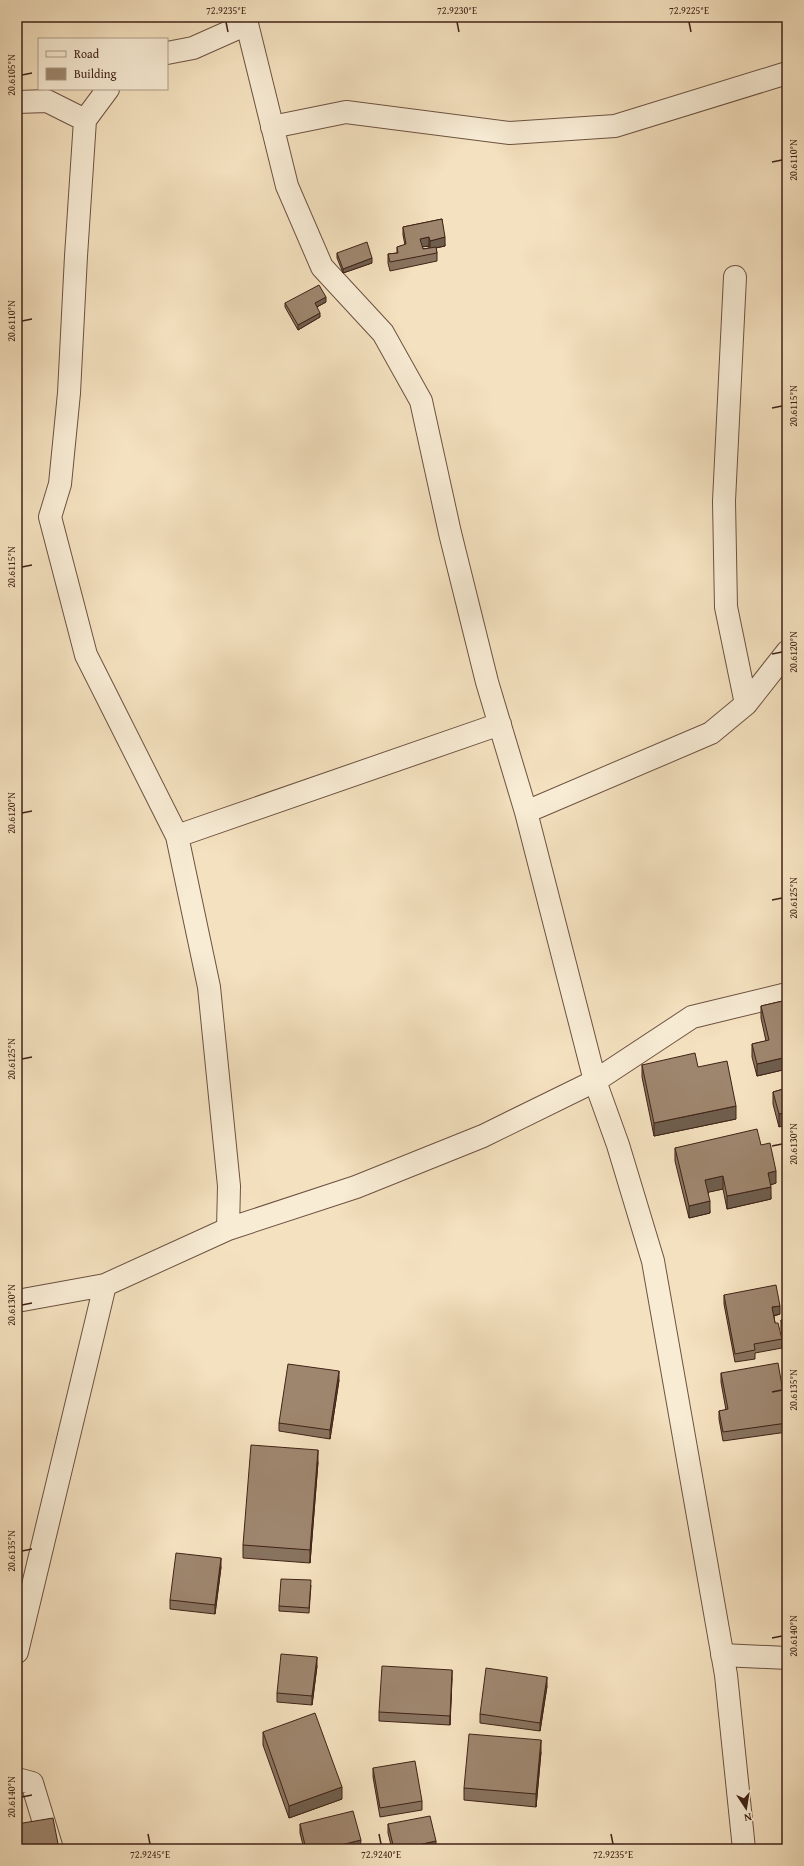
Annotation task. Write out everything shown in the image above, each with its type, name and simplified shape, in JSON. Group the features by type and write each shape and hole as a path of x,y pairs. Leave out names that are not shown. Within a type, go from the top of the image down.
{"street":[{"path":"168,53 193,48 247,20 287,186 322,267 383,333 421,401 450,533 487,682 526,812 595,1081 618,1145 653,1261 726,1675 744,1849"},
{"path":"272,127 346,112 510,133 615,126 787,73"},
{"path":"107,90 85,120 69,393 60,484 50,517 86,655 177,836 209,987 229,1186 228,1229"},
{"path":"17,102 47,101 85,120"},
{"path":"735,277 724,501 726,607 746,704"},
{"path":"526,812 711,733 746,704 787,652"},
{"path":"177,836 500,724"},
{"path":"17,1301 104,1285 228,1229 356,1187 483,1136 595,1081 692,1017 787,994"},
{"path":"17,1652 104,1285"},
{"path":"722,1656 787,1658"},
{"path":"17,1779 32,1783 52,1849"}],"building":[{"path":"442,219 445,237 430,241 429,237 420,239 423,249 436,247 437,253 390,262 388,254 398,253 397,247 406,244 403,227"},
{"path":"367,242 372,258 343,269 337,253"},
{"path":"319,285 326,297 315,303 320,313 298,325 285,303"},
{"path":"787,1000 787,1057 757,1064 752,1044 769,1040 761,1006"},
{"path":"695,1053 698,1067 727,1061 736,1106 654,1123 642,1065"},
{"path":"787,1088 787,1112 779,1114 773,1092"},
{"path":"757,1129 761,1145 770,1143 776,1171 768,1173 771,1187 727,1196 723,1176 705,1180 710,1201 689,1206 675,1148"},
{"path":"783,1282 787,1282 787,1300"},
{"path":"776,1285 780,1306 772,1307 775,1323 778,1323 782,1339 754,1344 755,1350 735,1354 724,1295"},
{"path":"787,1319 787,1343 785,1343 781,1320"},
{"path":"778,1363 787,1414 787,1423 723,1432 719,1411 728,1409 721,1373"},
{"path":"288,1364 339,1371 330,1430 279,1423"},
{"path":"251,1445 318,1450 310,1550 243,1545"},
{"path":"176,1553 221,1558 215,1605 170,1600"},
{"path":"281,1579 311,1580 309,1608 279,1606"},
{"path":"281,1654 317,1657 312,1696 277,1693"},
{"path":"382,1666 452,1670 450,1716 379,1712"},
{"path":"486,1668 547,1677 540,1723 480,1714"},
{"path":"315,1713 342,1787 289,1806 263,1732"},
{"path":"469,1734 541,1740 536,1794 464,1788"},
{"path":"415,1761 422,1801 380,1808 373,1768"},
{"path":"353,1811 361,1840 325,1849 306,1849 300,1824"},
{"path":"430,1816 436,1841 394,1849 388,1824"},
{"path":"53,1818 59,1849 17,1849 17,1824"}]}
